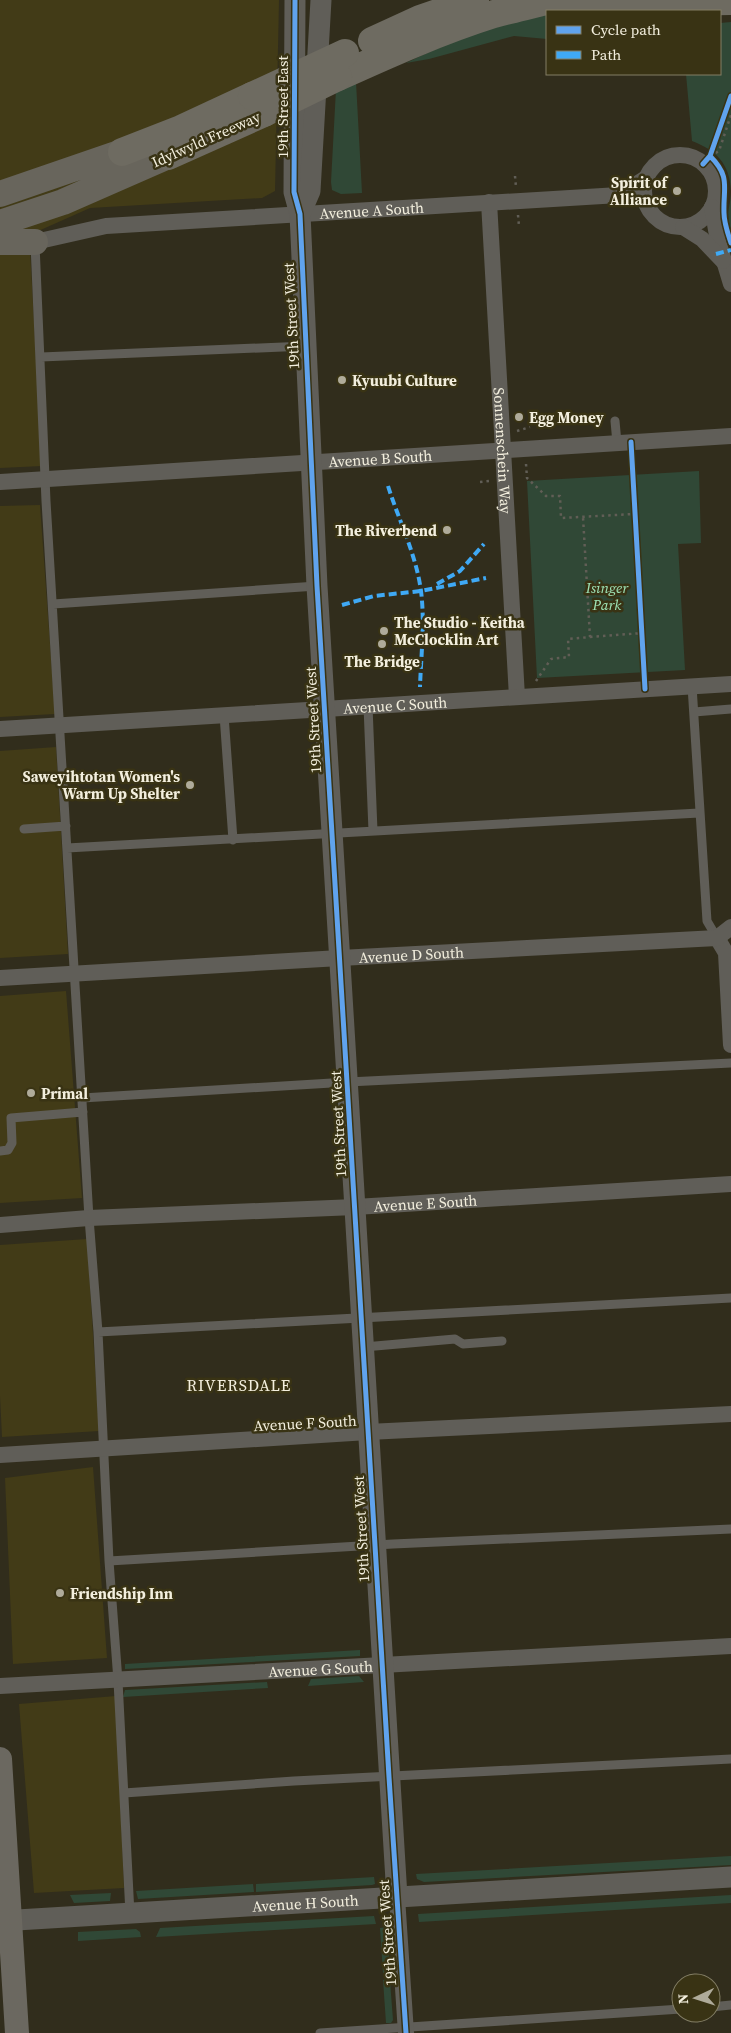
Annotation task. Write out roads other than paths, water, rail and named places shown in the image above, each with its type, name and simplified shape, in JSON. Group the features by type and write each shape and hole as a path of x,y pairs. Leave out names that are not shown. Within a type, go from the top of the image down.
{"highway":[{"name":"Idylwyld Freeway","path":"168,156 258,104 341,65 420,18 485,7 550,0"},
{"path":"556,0 577,4 731,1"},
{"name":"Idylwyld Freeway","path":"341,65 414,43 485,7"},
{"name":"Idylwyld Freeway","path":"122,152 181,129 258,104"}],"main road":[{"name":"Idylwyld Freeway","path":"0,194 122,152"},
{"name":"Idylwyld Freeway","path":"0,223 62,202 168,156"},
{"path":"0,242 35,242"},
{"path":"0,1759 5,1921 17,2033"}],"street":[{"name":"19th Street East","path":"295,0 294,192 300,214"},
{"name":"19th Street East","path":"300,214 310,191 321,0"},
{"path":"683,227 698,222 706,216 712,207 716,196 713,178 703,164 693,158 682,155 670,156 659,161 646,178 644,192 648,207 658,220 668,225 683,227 702,239 724,262"},
{"name":"Avenue A South","path":"619,195 646,178"},
{"name":"Avenue A South","path":"35,242 106,226 489,202 619,195 648,207"},
{"name":"Sonnenschein Way","path":"489,202 517,697"},
{"path":"712,207 713,218 731,284"},
{"name":"19th Street West","path":"300,214 317,586 406,2029"},
{"name":"Avenue B South","path":"0,482 731,436"},
{"name":"Avenue C South","path":"0,728 731,684"},
{"path":"731,927 717,938 726,953 731,1044"},
{"name":"Avenue D South","path":"0,978 717,938"},
{"name":"Avenue E South","path":"0,1225 89,1218 355,1206 731,1184"},
{"name":"Avenue F South","path":"0,1455 368,1432 731,1414"},
{"name":"Avenue G South","path":"0,1686 731,1646"},
{"name":"Avenue H South","path":"5,1921 731,1877"}],"lane":[{"path":"35,242 53,604 89,1218 98,1332 109,1562 118,1681 130,1914"},
{"path":"40,357 306,346"},
{"path":"616,421 618,443"},
{"path":"53,604 317,586"},
{"path":"692,686 699,813 708,921 717,938"},
{"path":"368,706 373,831"},
{"path":"694,712 731,709"},
{"path":"224,715 232,840"},
{"path":"68,848 699,813"},
{"path":"24,829 66,826"},
{"path":"82,1098 348,1082 731,1063"},
{"path":"0,1151 8,1150 12,1143 11,1118 83,1112"},
{"path":"98,1332 731,1298"},
{"path":"363,1347 455,1339 463,1344 502,1341"},
{"path":"109,1562 375,1546 731,1529"},
{"path":"124,1793 294,1781 731,1758"},
{"path":"320,2033 406,2029 671,2009"}],"place":[{"name":"Spirit of Alliance","path":"677,191"},
{"name":"Kyuubi Culture","path":"342,380"},
{"name":"Egg Money","path":"519,417"},
{"name":"The Riverbend","path":"447,530"},
{"name":"The Studio - Keitha McClocklin Art","path":"384,631"},
{"name":"The Bridge","path":"382,644"},
{"name":"Saweyihtotan Women's Warm Up Shelter","path":"190,785"},
{"name":"Primal","path":"31,1093"},
{"name":"Friendship Inn","path":"60,1593"}],"district":[{"name":"RIVERSDALE","path":"239,1385"}],"park label":[{"name":"Isinger Park","path":"607,596"}]}
